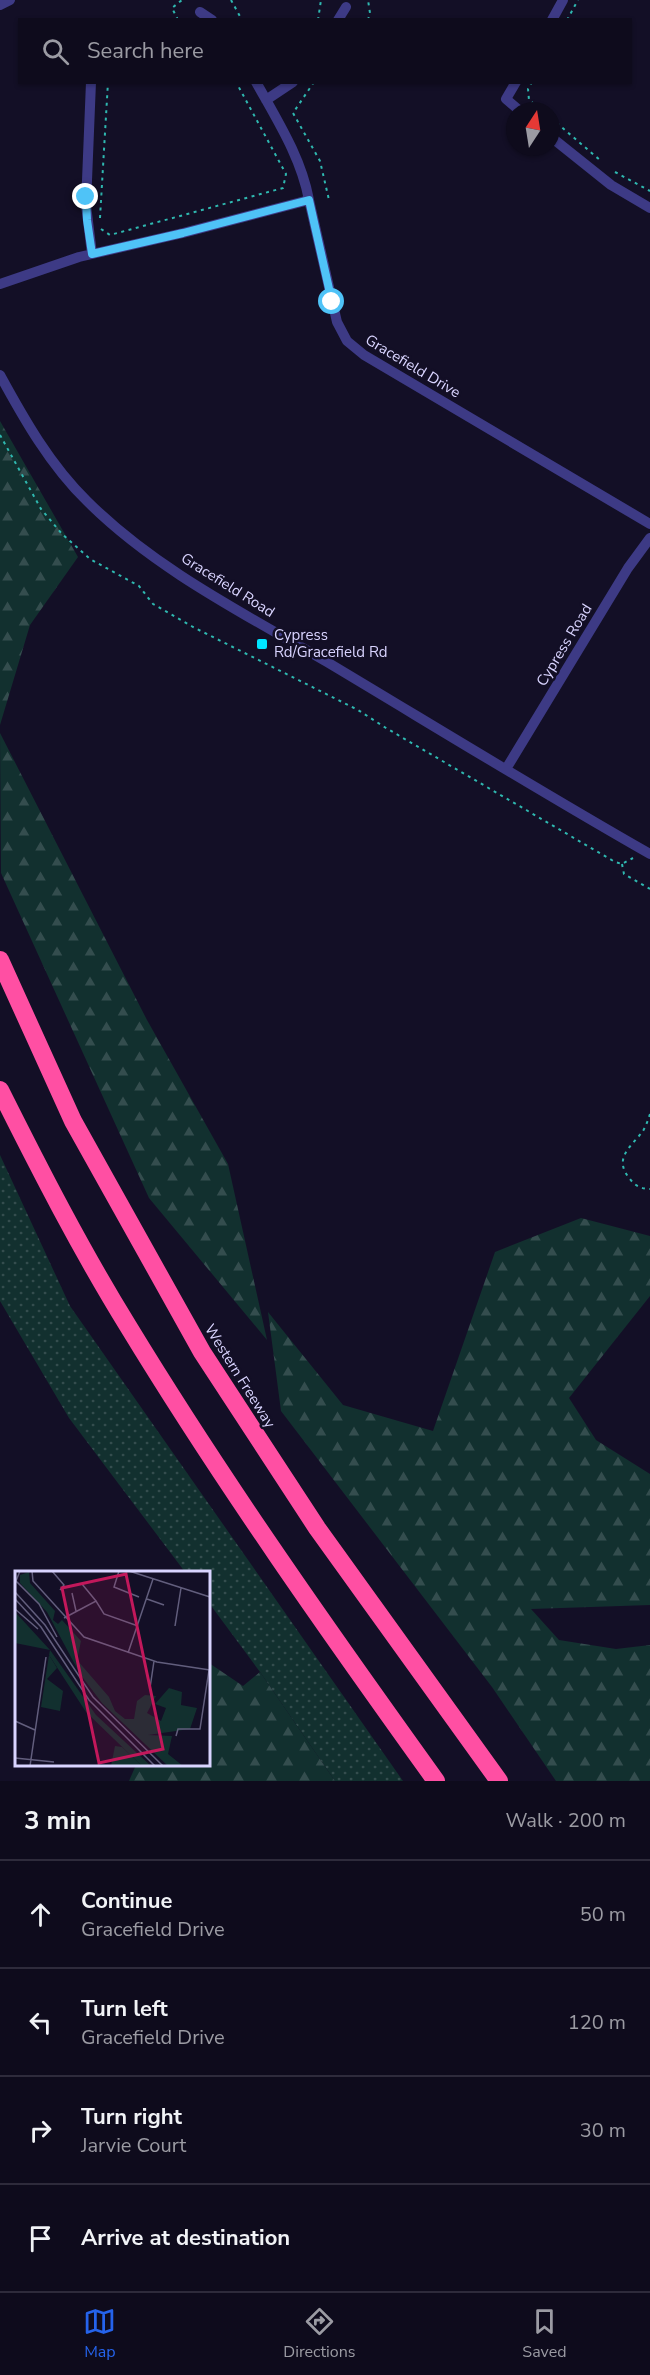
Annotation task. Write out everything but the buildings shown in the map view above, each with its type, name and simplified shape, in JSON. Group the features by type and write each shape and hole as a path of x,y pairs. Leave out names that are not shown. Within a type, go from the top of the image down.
{"highway":[{"name":"Western Freeway","path":"0,960 73,1121 202,1352 317,1528 500,1781"},
{"path":"0,1090 84,1250 127,1326 242,1504 436,1781"}],"street":[{"path":"0,5 10,0"},
{"path":"553,18 563,0"},
{"path":"339,18 346,7"},
{"path":"200,12 209,18"},
{"path":"91,84 86,205 92,254"},
{"name":"Gracefield Drive","path":"257,84 297,158 304,178 335,314 342,333 350,345 650,524"},
{"path":"266,100 290,84"},
{"path":"510,102 506,99 515,84"},
{"path":"560,144 611,186 650,208"},
{"path":"0,284 92,254 309,200"},
{"name":"Gracefield Road","path":"0,375 37,437 64,476 92,507 133,542 207,591 648,852"},
{"name":"Cypress Road","path":"506,769 628,568 650,538"}],"path":[{"path":"177,18 172,8 182,0"},
{"path":"231,0 241,18"},
{"path":"318,18 321,0"},
{"path":"368,0 369,18"},
{"path":"568,18 578,0"},
{"path":"108,84 100,227 110,235 283,188 286,174 237,84"},
{"path":"313,84 293,113 320,161 329,200"},
{"path":"531,84 528,89 529,100 532,102"},
{"path":"560,126 605,164"},
{"path":"614,171 650,192"},
{"path":"0,435 41,509 62,534 90,559 139,586 153,604 193,627 358,710 615,862 622,864 648,852"},
{"path":"622,864 624,874 650,889"},
{"path":"650,1114 644,1130 628,1147 623,1162 627,1176 632,1183 650,1189"}],"green space":[{"path":"0,421 78,557 30,625 0,725"},
{"path":"0,733 147,1020 228,1164 267,1340 149,1198 1,873"},
{"path":"0,1155 70,1306 403,1781 335,1781 210,1604 210,1571 184,1571 69,1418 0,1301"},
{"path":"581,1218 650,1236 650,1296 569,1398 596,1440 650,1474 650,1605 531,1609 559,1640 616,1649 650,1645 650,1781 556,1781 492,1687 281,1411 268,1312 343,1405 433,1431 495,1252"},
{"path":"210,1664 243,1686 260,1672 335,1781 129,1781 136,1766 210,1766"}],"place":[{"name":"Cypress Rd/Gracefield Rd","path":"262,644"}],"route":[{"path":"86,197 92,254 309,200 332,302"}]}
